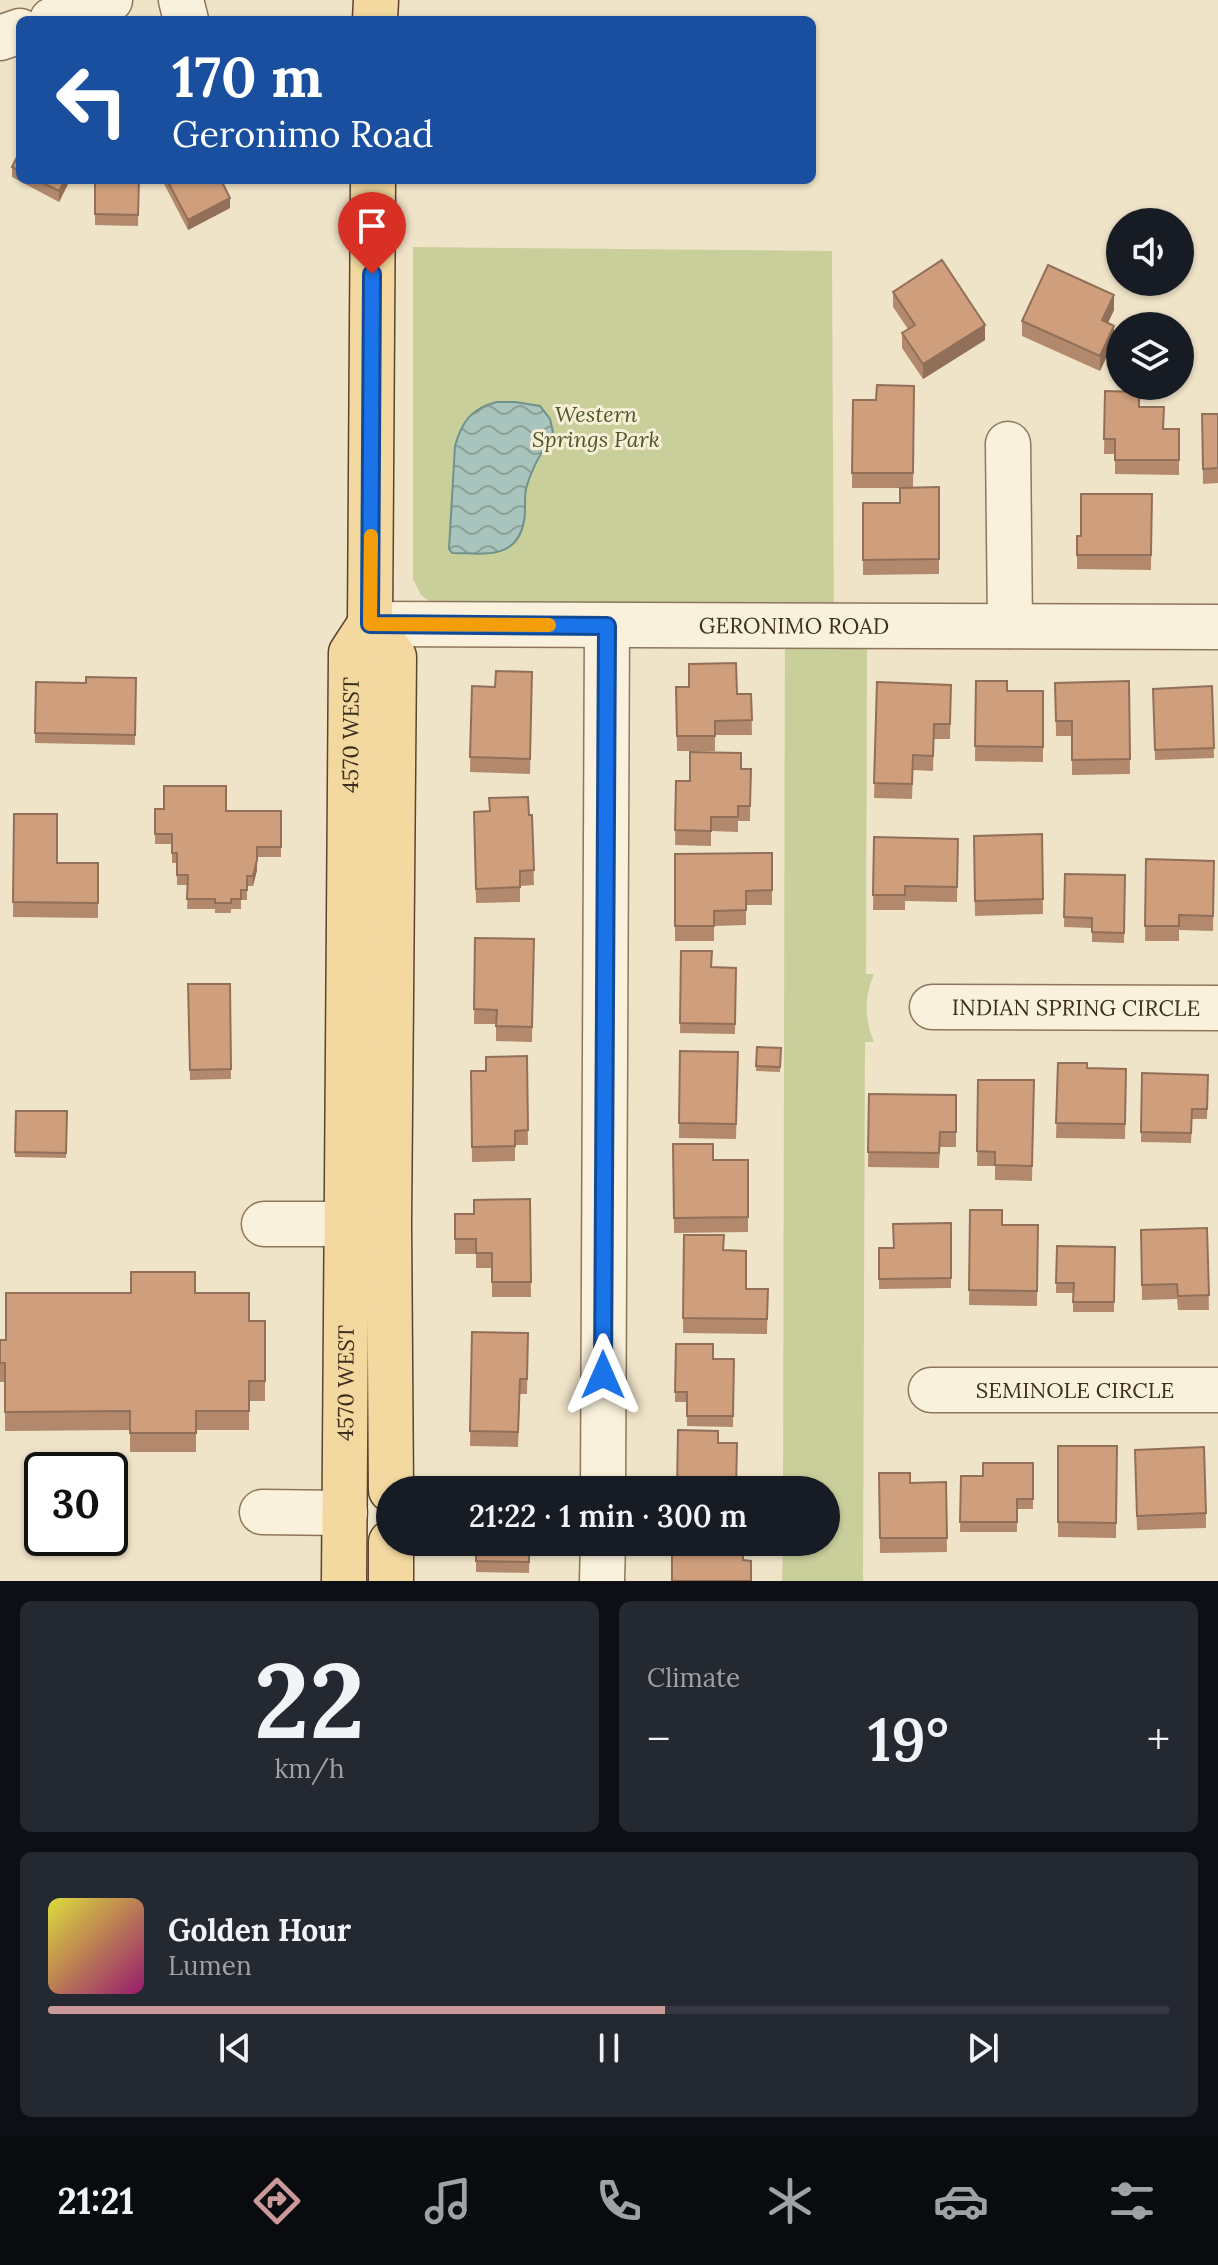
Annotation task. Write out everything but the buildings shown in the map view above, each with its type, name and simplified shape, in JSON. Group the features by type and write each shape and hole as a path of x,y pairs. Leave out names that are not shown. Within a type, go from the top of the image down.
{"main road":[{"path":"370,624 373,184"},
{"name":"4570 WEST","path":"344,1581 345,1513 368,1224 394,657 370,624"},
{"name":"4570 WEST","path":"368,1224 390,1476"},
{"path":"391,1556 391,1581"}],"street":[{"path":"64,16 110,0"},
{"path":"1008,444 1010,626"},
{"name":"GERONIMO ROAD","path":"370,624 1218,627"},
{"path":"603,1476 607,626"},
{"name":"INDIAN SPRING CIRCLE","path":"932,1007 1218,1008"},
{"path":"264,1224 368,1224"},
{"name":"SEMINOLE CIRCLE","path":"931,1390 1218,1390"},
{"path":"262,1512 345,1513"},
{"path":"602,1581 603,1556"}],"green space":[{"name":"Western Springs Park","path":"413,247 832,251 834,644 867,645 866,974 874,974 866,1008 874,1042 865,1042 863,1581 782,1581 783,1556 840,1556 840,1476 783,1476 785,606 432,603 421,595 413,579"}],"water":[{"path":"497,402 540,406 550,419 553,432 528,481 524,521 514,543 497,552 452,553 449,549 455,446 469,417"}],"slow traffic":[{"path":"371,536 370,624 549,625"}],"route":[{"path":"372,274 370,624 607,626 603,1375"}]}
